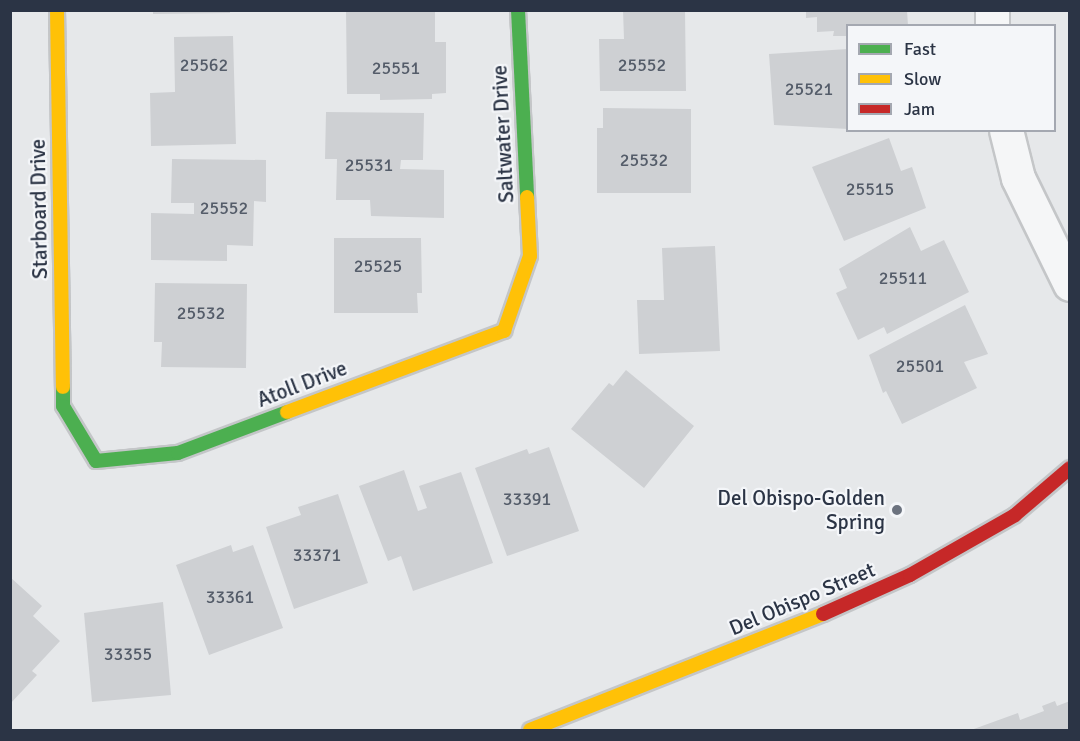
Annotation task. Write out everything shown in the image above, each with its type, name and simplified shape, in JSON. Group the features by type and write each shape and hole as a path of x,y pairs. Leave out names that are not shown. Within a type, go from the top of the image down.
{"street":[{"name":"Starboard Drive","path":"57,10 63,406"},
{"name":"Saltwater Drive","path":"518,10 530,256"},
{"path":"1006,132 1018,178 1070,284"},
{"name":"Atoll Drive","path":"63,406 96,461 178,453 504,331 530,256"},
{"name":"Del Obispo Street","path":"530,730 777,634 910,574 1015,515 1070,468"}],"building":[{"path":"153,10 230,10 230,13 153,14"},
{"path":"346,10 435,10 435,42 446,42 446,93 432,94 432,99 380,100 380,94 347,94"},
{"path":"623,10 685,10 686,91 600,91 599,39 624,39"},
{"path":"806,10 907,10 908,24 846,24 846,36 833,36 834,31 817,32 817,17 806,18"},
{"path":"233,36 236,144 151,146 150,93 175,92 174,37"},
{"path":"846,49 846,129 774,125 769,54"},
{"path":"603,108 691,109 691,193 597,193 597,128 603,128"},
{"path":"326,112 424,113 423,160 401,160 400,169 444,170 444,218 371,216 370,200 336,200 337,159 325,159"},
{"path":"889,138 901,171 912,167 926,208 844,241 812,167"},
{"path":"172,159 266,160 266,202 254,201 253,246 227,245 227,261 151,260 151,213 194,214 194,203 171,203"},
{"path":"910,227 921,251 944,240 969,292 887,334 884,327 858,340 836,293 847,288 839,269"},
{"path":"334,238 421,238 422,293 417,293 418,313 334,313"},
{"path":"715,246 720,351 639,354 637,300 664,300 662,248"},
{"path":"155,283 247,284 246,368 161,367 162,342 154,342"},
{"path":"965,305 988,354 964,362 977,388 902,424 886,391 883,393 869,355"},
{"path":"626,370 694,426 644,488 571,429 609,383 613,386"},
{"path":"549,447 579,531 507,556 475,468 527,449 529,454"},
{"path":"404,470 418,511 427,508 419,486 461,472 493,563 413,591 401,556 388,561 359,486"},
{"path":"338,494 368,583 294,609 266,527 301,515 298,507"},
{"path":"231,545 233,552 253,545 283,628 209,655 176,565"},
{"path":"10,577 42,606 33,616 60,641 32,671 37,675 10,704"},
{"path":"163,602 171,695 92,702 84,613"},
{"path":"1055,701 1057,706 1070,701 1070,730 971,730 1018,713 1020,720 1044,711 1042,706"}],"traffic: fast":[{"path":"518,10 527,197"},
{"path":"63,387 63,406 96,461 178,453 287,412"}],"traffic: slow":[{"path":"57,10 63,387"},
{"path":"287,412 504,331 530,256 527,197"},
{"path":"530,730 823,614"}],"traffic: jam":[{"path":"823,614 910,575 1015,515 1070,468"}],"place":[{"name":"Del Obispo-Golden Spring","path":"897,510"}]}
